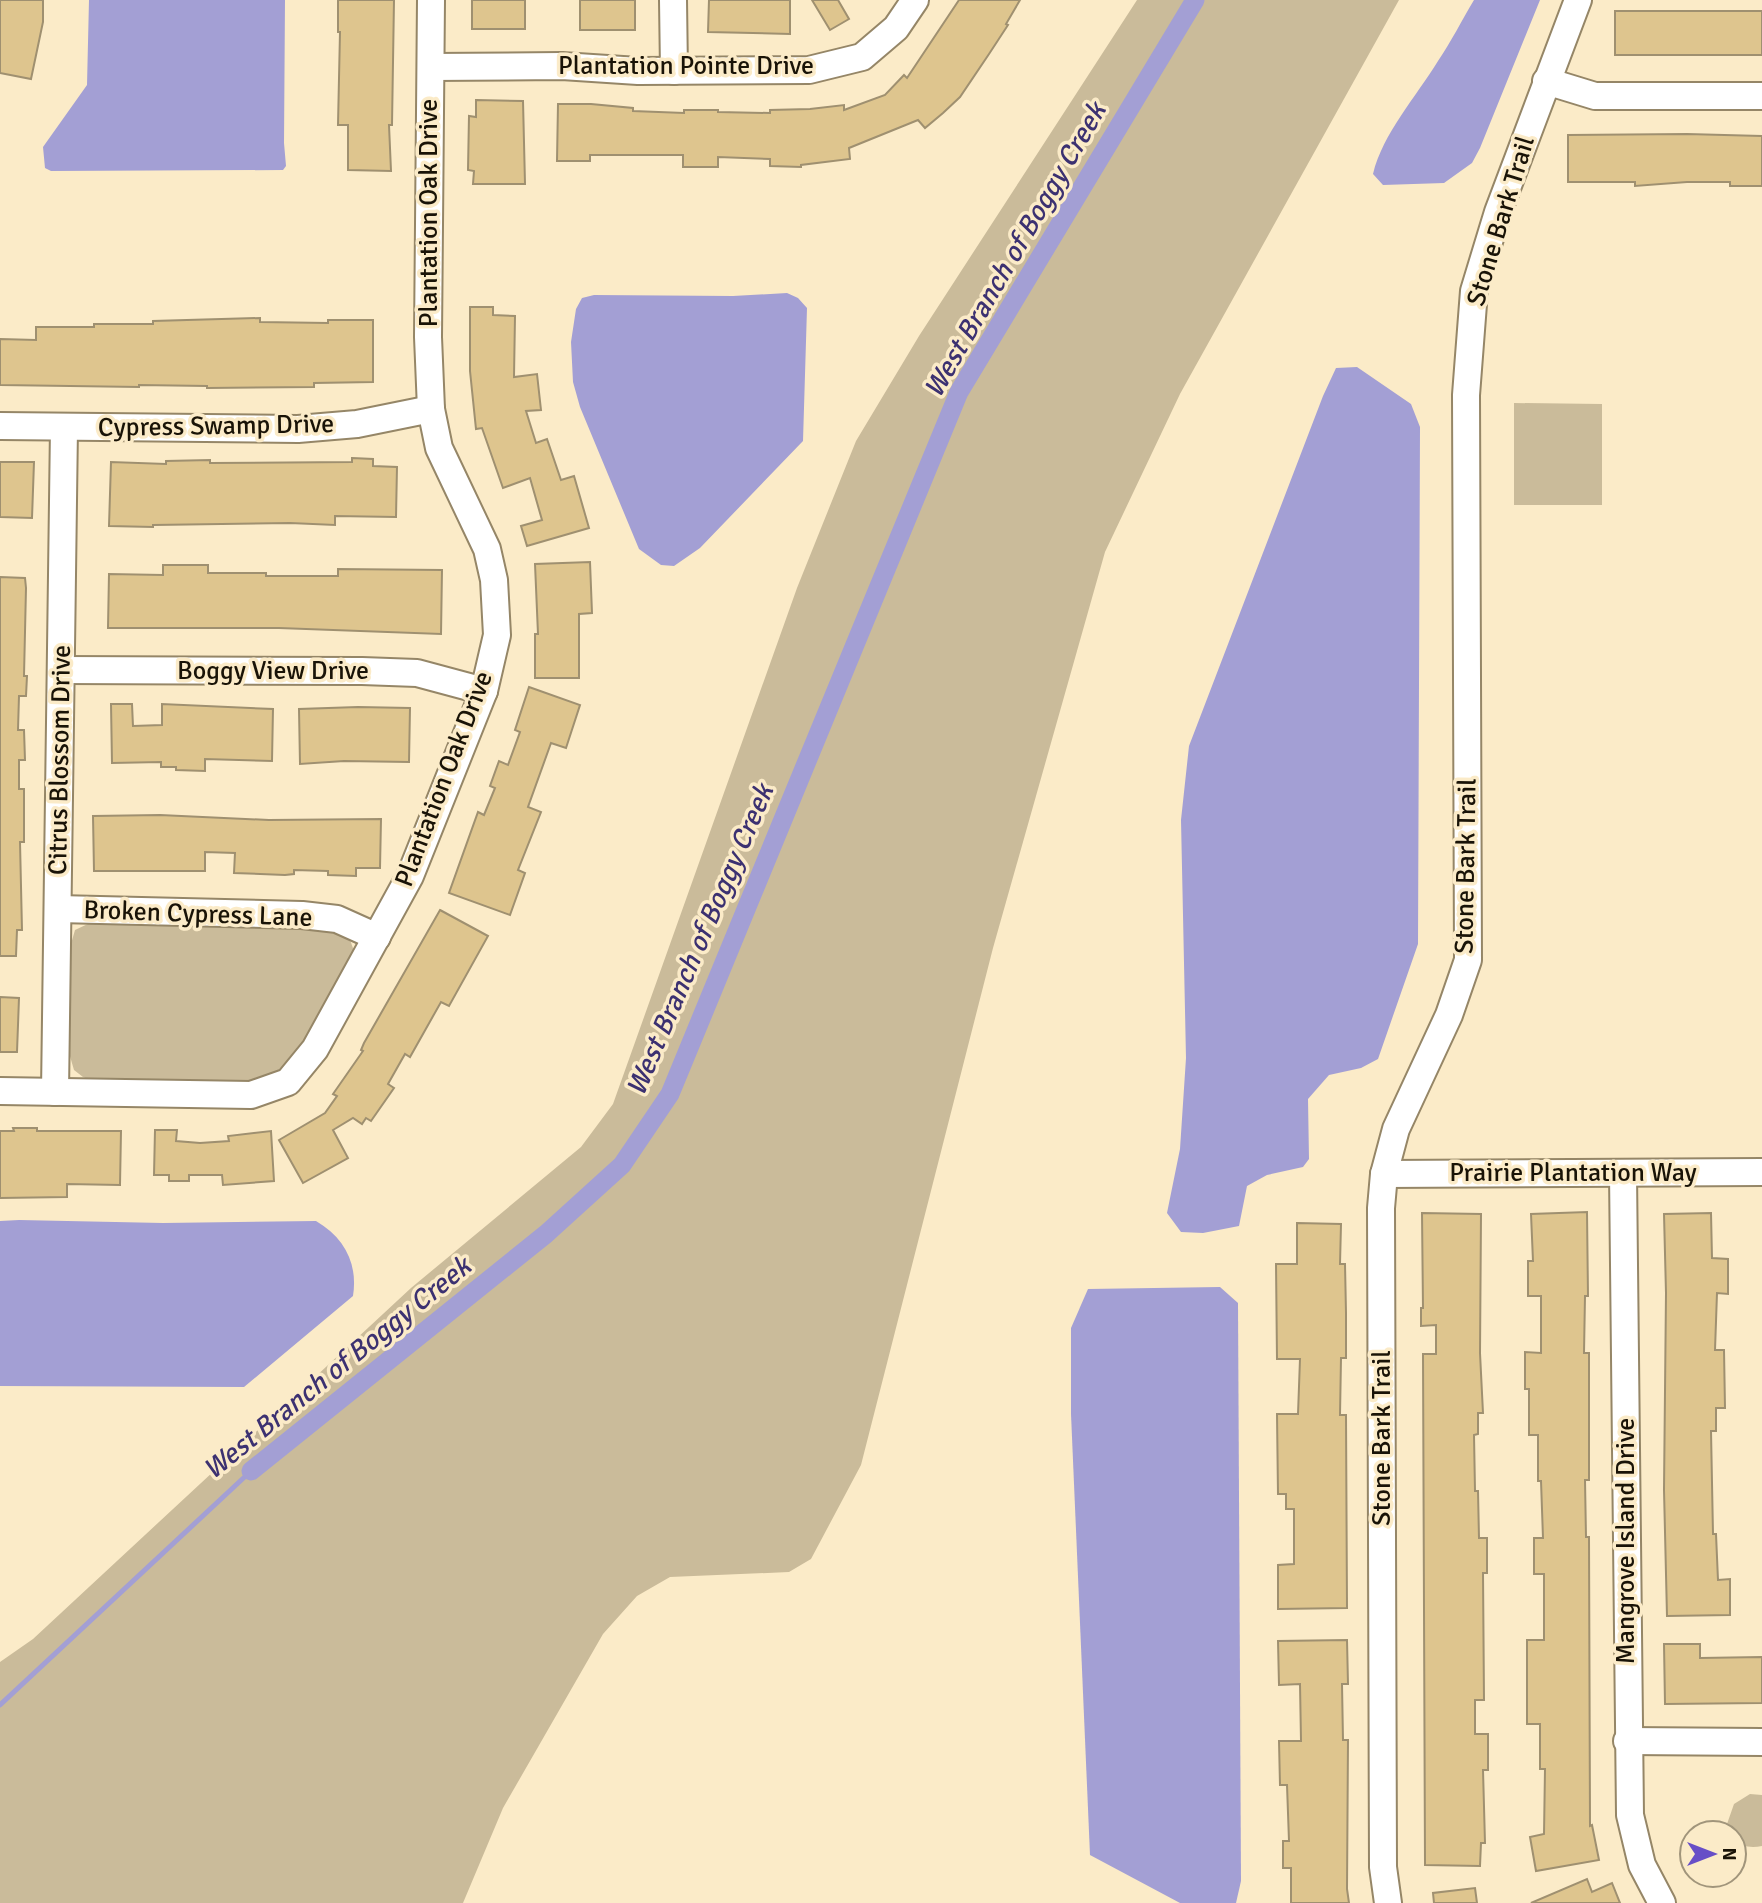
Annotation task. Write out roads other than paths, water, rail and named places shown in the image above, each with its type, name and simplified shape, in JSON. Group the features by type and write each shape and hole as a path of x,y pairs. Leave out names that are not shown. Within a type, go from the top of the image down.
{"street":[{"name":"Plantation Oak Drive","path":"0,1091 251,1095 288,1082 315,1049 410,876 484,691 497,635 494,580 487,550 439,448 430,409 428,337 431,0"},
{"path":"673,0 674,71"},
{"name":"Plantation Pointe Drive","path":"430,67 562,65 638,71 809,70 862,57 896,28 915,0"},
{"name":"Stone Bark Trail","path":"1388,1903 1383,1867 1381,1208 1384,1174 1396,1129 1449,1015 1468,960 1466,395 1474,290 1498,212 1578,0"},
{"path":"1546,80 1595,96 1762,96"},
{"name":"Cypress Swamp Drive","path":"0,426 298,429 357,424 430,409"},
{"name":"Citrus Blossom Drive","path":"55,1092 64,427"},
{"name":"Boggy View Drive","path":"61,670 417,673 484,691"},
{"name":"Broken Cypress Lane","path":"58,909 302,915 337,919 377,937"},
{"name":"Prairie Plantation Way","path":"1384,1174 1762,1172"},
{"name":"Mangrove Island Drive","path":"1623,1173 1627,1741 1630,1815 1642,1865 1662,1903"},
{"path":"1627,1741 1762,1742"}],"waterway":[{"name":"West Branch of Boggy Creek","path":"251,1471 546,1234 622,1165 670,1094 959,392 1195,0"},
{"name":"West Branch of Boggy Creek","path":"0,1705 251,1471"}]}
